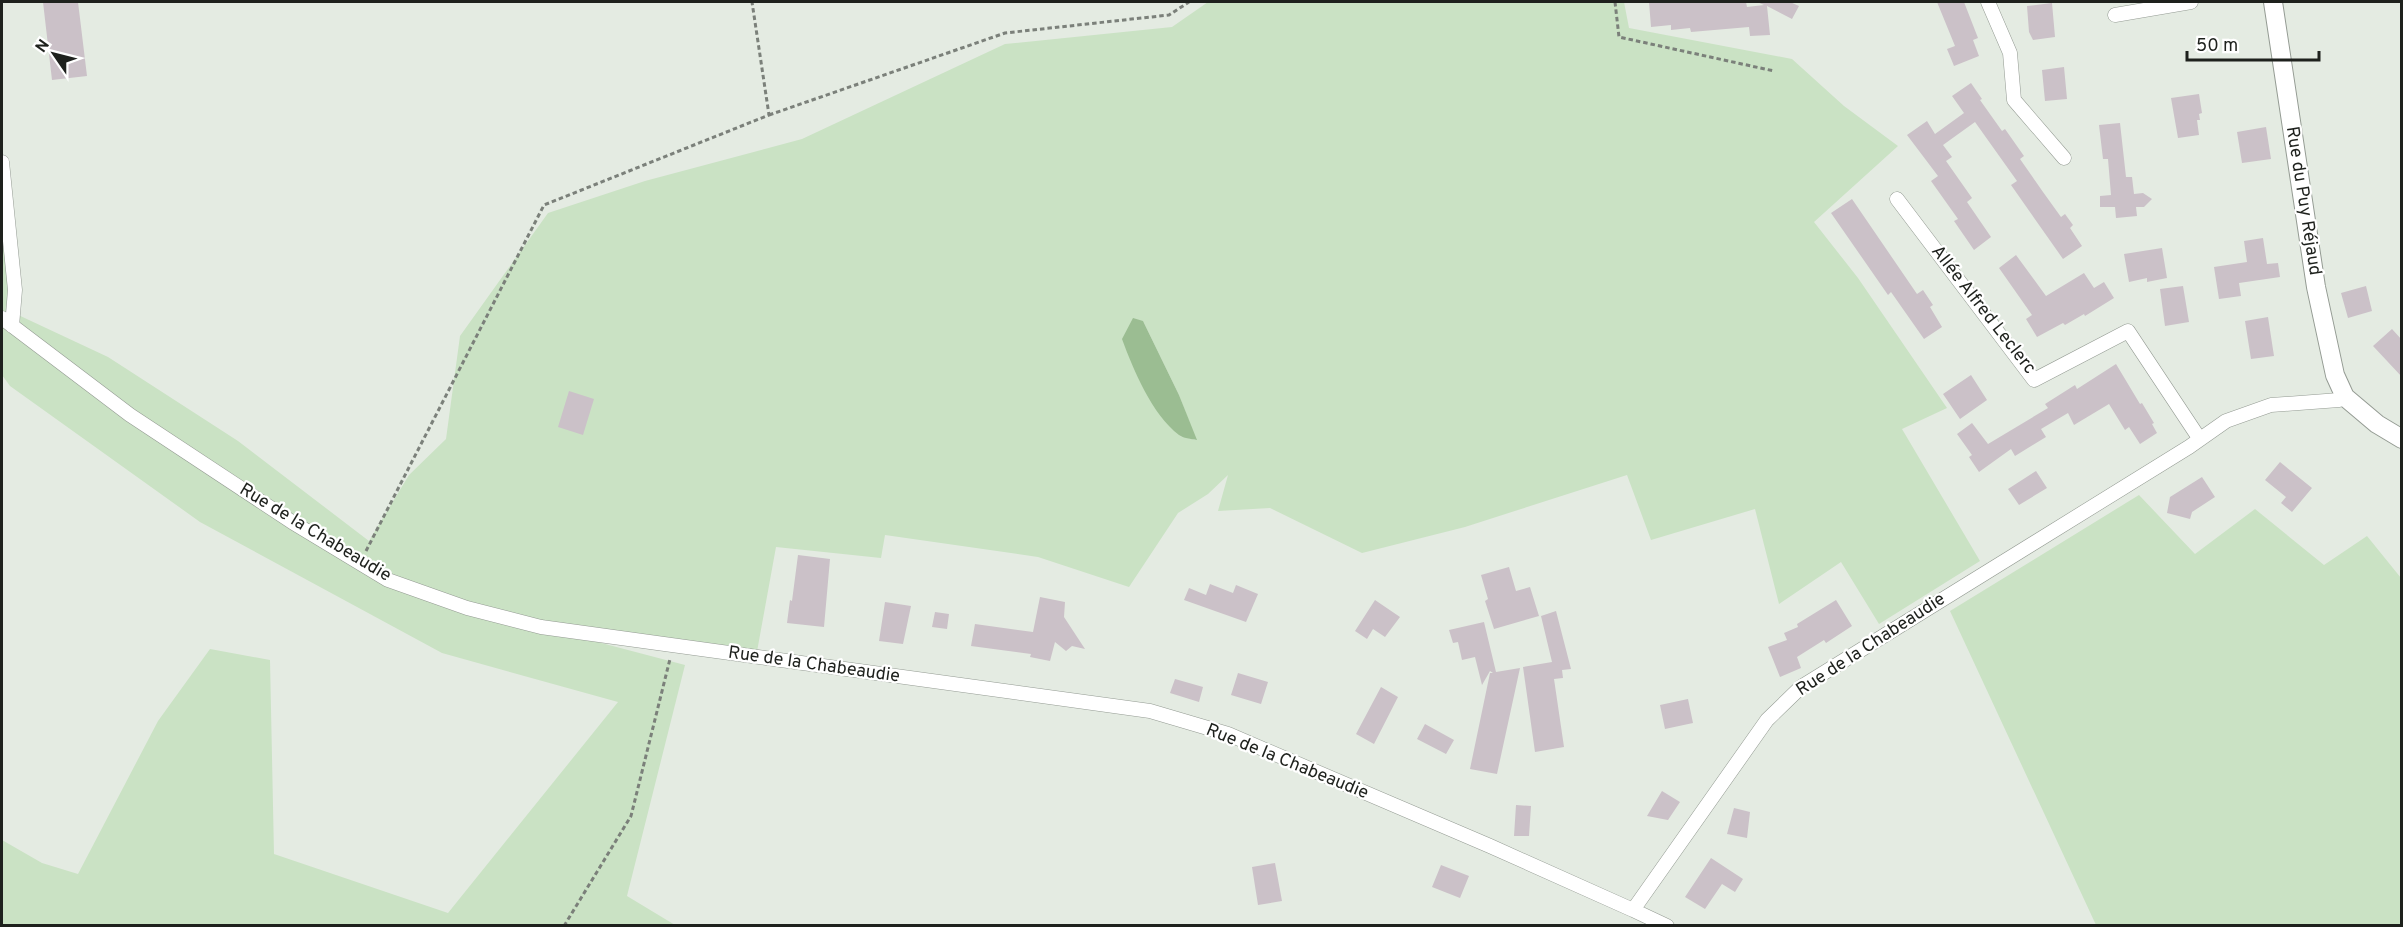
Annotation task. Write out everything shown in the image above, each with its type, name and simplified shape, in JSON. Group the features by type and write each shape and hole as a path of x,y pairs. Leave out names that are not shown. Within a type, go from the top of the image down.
{"street":[{"path":"1988,2 2010,53 2014,100 2064,158"},
{"path":"2115,15 2192,2"},
{"name":"Rue du Puy Réjaud","path":"2273,2 2316,287 2335,375 2345,397"},
{"path":"2,162 15,290 7,322"},
{"name":"Allée Alfred Leclerc","path":"1897,199 2034,380 2128,331 2199,438"},
{"name":"Rue de la Chabeaudie","path":"7,322 130,415 292,522 388,580 477,611 541,627 1150,711 1228,734 1633,910 1767,720 1801,687 2189,447 2226,421 2271,405 2339,400 2345,397"},
{"path":"2345,397 2377,424 2402,439"},
{"path":"1633,910 1668,926"}],"path":[{"path":"752,2 769,115"},
{"path":"360,563 544,206 769,115 1005,33 1168,15 1189,2"},
{"path":"1615,2 1619,37 1774,71"},
{"path":"564,926 631,816 673,646"}],"shaded area":[{"path":"1208,2 1624,2 1629,28 1792,59 1844,106 1898,146 1814,222 1858,278 1947,408 1902,429 1980,561 1879,624 1841,562 1779,604 1755,509 1651,540 1627,475 1465,527 1362,553 1270,508 1218,511 1228,475 1208,494 1178,513 1129,587 1038,557 885,535 881,558 776,547 756,657 548,629 685,665 627,896 675,925 2,925 2,840 42,863 78,874 158,721 210,649 270,660 274,854 448,913 618,702 442,653 200,522 10,386 2,375 2,162 14,313 108,357 238,441 369,541 409,475 446,439 460,336 548,213 645,181 802,139 1005,44 1172,27","holes":["1143,321 1179,395 1196,440 1180,436"]},
{"path":"1133,318 1143,321 1179,395 1197,440 1181,436 1169,426 1144,391 1122,339"},
{"path":"2139,495 2195,554 2255,509 2324,565 2367,536 2401,578 2401,925 2096,925 1950,611"}],"building":[{"path":"43,2 78,2 87,76 52,80"},
{"path":"1649,2 1746,2 1747,7 1764,5 1757,2 1790,2 1799,6 1792,19 1767,6 1770,35 1750,36 1749,27 1691,32 1690,28 1671,30 1671,25 1651,27"},
{"path":"1937,2 1964,2 1978,38 1973,40 1979,56 1954,66 1947,49 1955,46"},
{"path":"2052,3 2055,37 2033,40 2029,32 2027,6"},
{"path":"2064,67 2067,99 2045,101 2042,70"},
{"path":"1971,83 2002,131 2005,129 2024,156 2020,159 2043,192 2061,217 2065,214 2073,225 2070,228 2082,246 2063,259 2011,185 2017,181 1975,122 1943,145 1952,157 1946,161 1972,198 1967,202 1991,237 1974,250 1954,221 1958,219 1931,181 1938,176 1907,135 1927,121 1935,134 1964,113 1952,96"},
{"path":"2199,94 2202,113 2199,114 2200,120 2197,120 2199,135 2178,138 2171,98"},
{"path":"2120,123 2126,177 2132,177 2134,194 2143,193 2152,199 2144,207 2136,207 2137,216 2116,218 2115,207 2100,207 2100,196 2111,195 2108,159 2103,159 2099,125"},
{"path":"2266,127 2271,159 2242,163 2237,132"},
{"path":"1852,199 1917,294 1923,290 1933,305 1930,307 1942,327 1924,339 1891,292 1888,295 1831,213"},
{"path":"2263,238 2267,264 2278,263 2280,277 2239,283 2241,296 2219,299 2214,267 2247,262 2244,241"},
{"path":"2162,248 2167,278 2147,282 2147,278 2129,282 2124,254"},
{"path":"2016,255 2046,296 2084,273 2094,288 2104,282 2114,298 2085,316 2084,314 2065,325 2063,323 2037,337 2026,319 2032,315 1999,268"},
{"path":"2183,286 2189,322 2165,326 2160,289"},
{"path":"2366,286 2372,311 2348,318 2341,293"},
{"path":"2268,317 2274,356 2251,359 2245,321"},
{"path":"2392,329 2402,340 2402,377 2373,346"},
{"path":"2116,364 2154,423 2152,424 2157,433 2140,444 2129,427 2125,430 2109,404 2074,425 2068,413 2041,429 2046,437 2015,456 2011,449 1979,472 1969,457 1972,455 1957,434 1972,423 1988,444 2048,408 2045,404 2075,385 2077,389"},
{"path":"1971,375 1987,400 1960,419 1943,394"},
{"path":"569,391 594,399 583,435 558,427"},
{"path":"2280,462 2312,488 2292,512 2281,503 2286,497 2265,480"},
{"path":"2036,471 2047,488 2019,505 2008,489"},
{"path":"2202,477 2215,497 2192,512 2190,519 2167,513 2170,497"},
{"path":"798,555 830,559 824,627 787,623"},
{"path":"1509,567 1516,591 1530,587 1539,616 1494,629 1485,601 1488,599 1481,575"},
{"path":"1210,584 1233,593 1236,585 1258,594 1246,622 1184,600 1189,588 1206,595"},
{"path":"1040,597 1065,602 1064,617 1085,649 1072,646 1066,651 1055,642 1050,661 1030,657 1031,654 971,646 975,624 1033,632"},
{"path":"1375,600 1400,617 1385,637 1373,629 1367,639 1355,631"},
{"path":"1836,600 1852,626 1826,643 1824,640 1797,657 1801,668 1780,677 1768,647 1787,640 1784,633 1798,627 1797,624"},
{"path":"885,602 911,606 903,644 879,641"},
{"path":"1556,611 1571,669 1562,670 1563,678 1554,679 1564,747 1535,752 1523,667 1552,662 1541,616"},
{"path":"935,612 949,614 947,629 932,627"},
{"path":"1484,622 1496,672 1520,668 1497,774 1470,769 1490,673 1493,673 1490,671 1482,685 1475,657 1462,660 1458,642 1453,643 1449,630"},
{"path":"1238,673 1268,682 1261,704 1231,695"},
{"path":"1175,679 1203,687 1199,702 1170,693"},
{"path":"1381,687 1398,697 1374,744 1356,734"},
{"path":"1688,699 1693,723 1665,729 1660,705"},
{"path":"1425,724 1454,740 1446,754 1417,739"},
{"path":"1662,791 1680,802 1668,820 1647,816"},
{"path":"1516,805 1531,806 1529,836 1514,836"},
{"path":"1734,808 1750,812 1747,838 1727,834"},
{"path":"1711,858 1743,879 1735,892 1722,884 1705,909 1685,897"},
{"path":"1275,863 1282,901 1258,905 1252,867"},
{"path":"1441,865 1469,876 1460,898 1432,887"}]}
